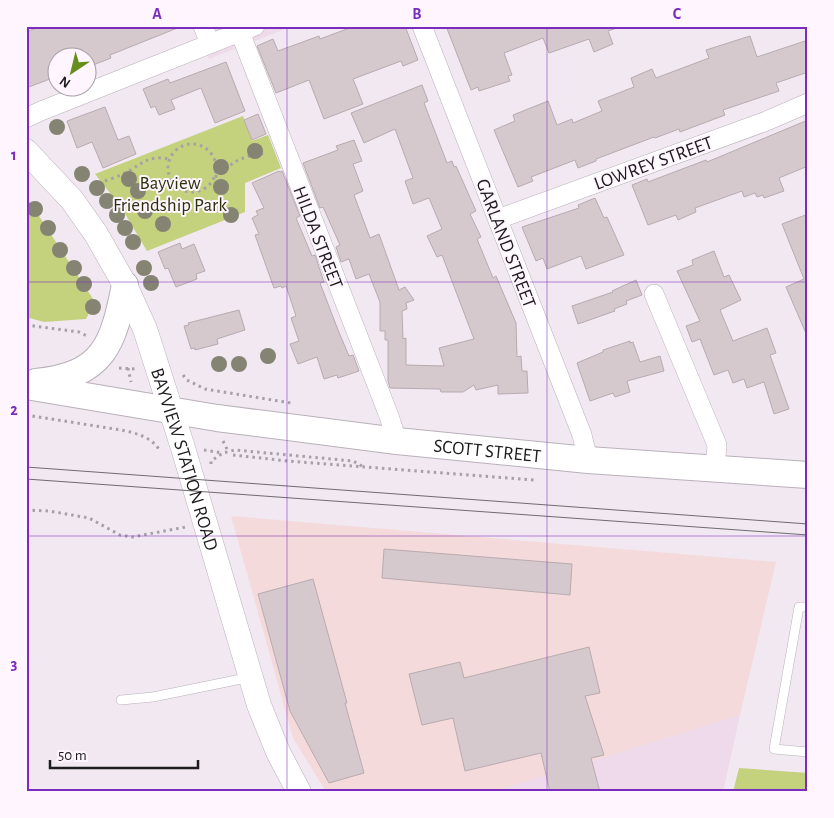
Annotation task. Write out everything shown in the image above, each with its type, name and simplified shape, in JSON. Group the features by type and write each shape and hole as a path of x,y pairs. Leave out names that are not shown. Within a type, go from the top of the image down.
{"main road":[{"path":"26,384 65,377 75,373 94,361 106,349 116,328 125,285"},
{"name":"SCOTT STREET","path":"26,384 218,418 397,441 588,460 808,474"}],"street":[{"path":"203,26 210,44"},
{"name":"GARLAND STREET","path":"422,26 582,435 588,460"},
{"path":"26,118 247,29"},
{"name":"HILDA STREET","path":"247,29 285,149 397,441"},
{"name":"LOWREY STREET","path":"498,219 764,122 808,103"},
{"name":"BAYVIEW STATION ROAD","path":"26,151 61,188 100,241 125,285 145,329 251,677 269,731 298,792"},
{"path":"654,294 717,445 714,468"}],"lane":[{"path":"808,607 799,607 774,749 808,752"},
{"path":"121,700 153,697 251,677"}],"path":[{"path":"196,144 211,153 216,169 214,177 203,190 187,192 179,189 169,176 169,159 180,147 196,144"},
{"path":"214,177 225,171 235,161 285,149"},
{"path":"99,183 128,171 150,158 160,157 169,159"},
{"path":"26,325 79,332 90,338"},
{"path":"180,371 187,380 205,389 300,404"},
{"path":"26,414 121,430 144,437 157,445"},
{"path":"210,467 211,461 216,456 223,452 234,450 353,460 365,467 288,462 233,455"},
{"path":"26,510 56,512 89,518 120,534 132,537 204,524"}],"shaded area":[{"path":"196,26 293,26 209,59"},
{"path":"231,516 776,562 740,715 492,792 326,792 293,738"},
{"path":"740,715 723,792 492,792"}],"green space":[{"name":"Bayview Friendship Park","path":"243,116 252,141 268,135 281,168 245,183 245,212 147,251 121,207 95,174"},
{"path":"26,196 95,302 86,319 44,322 26,317"},
{"path":"739,768 808,773 808,792 733,792"}],"building":[{"path":"41,26 180,26 110,55 111,58 98,63 98,48 48,48 48,80 26,88 26,32"},
{"path":"355,26 405,26 418,60 403,66 401,61 353,79 363,104 324,119 309,80 276,93 257,46 273,39 278,51 319,36 320,39"},
{"path":"446,26 617,26 617,28 608,31 613,44 594,52 589,39 549,53 543,38 504,53 512,75 508,76 510,81 479,91 478,87 471,90"},
{"path":"750,36 757,57 808,40 808,72 776,83 779,91 723,110 725,115 680,132 679,129 654,137 596,159 596,161 578,168 575,160 531,177 533,181 518,187 494,130 515,121 513,115 548,101 557,125 572,119 573,123 602,111 598,101 634,87 631,78 652,69 656,78 709,58 706,50"},
{"path":"226,62 245,111 215,123 201,88 171,100 175,109 159,115 155,106 151,108 143,89 168,79 170,83"},
{"path":"422,85 428,101 424,103 447,163 452,161 454,167 456,166 476,211 470,214 481,237 477,239 493,278 496,276 516,323 517,357 521,356 522,371 527,371 528,393 498,394 498,385 476,390 474,385 463,392 441,392 440,389 390,388 388,381 388,340 385,340 385,331 380,331 380,302 369,274 356,279 349,259 341,262 336,247 340,245 323,207 320,208 303,163 338,150 336,146 354,140 362,161 353,164 363,191 354,195 370,238 379,234 399,290 405,287 414,300 406,303 407,309 402,311 403,339 406,338 406,365 444,366 439,348 474,339 442,255 437,257 427,236 442,229 429,198 413,204 405,181 413,178 395,129 364,143 351,113"},
{"path":"105,107 118,140 129,136 136,154 103,168 92,142 77,148 67,121"},
{"path":"258,114 266,134 252,140 244,120"},
{"path":"808,120 808,166 779,178 784,191 764,198 763,195 757,197 755,193 744,197 742,191 695,208 696,212 678,220 676,215 648,225 632,185 647,179 648,182 706,160 707,162"},
{"path":"282,171 300,216 296,218 312,256 315,255 324,282 320,283 338,330 349,356 353,355 359,371 338,378 337,375 324,379 317,357 298,364 290,344 299,341 291,318 296,316 286,286 274,288 255,235 259,234 252,218 258,215 256,211 264,208 252,183"},
{"path":"595,198 604,218 607,217 624,255 586,269 581,256 547,269 543,258 536,261 522,227 579,208 578,205"},
{"path":"808,214 808,338 786,287 804,279 782,224"},
{"path":"180,243 182,249 194,244 205,271 196,274 197,279 176,287 168,268 165,269 158,252"},
{"path":"714,251 724,277 729,275 741,300 720,310 733,341 767,328 776,353 770,355 789,409 774,414 764,382 747,388 744,379 733,383 728,370 714,375 700,339 692,342 686,326 700,321 677,271 693,265 692,260"},
{"path":"636,280 642,295 626,301 627,304 614,309 615,311 578,324 572,306 613,292"},
{"path":"239,310 245,330 217,339 218,344 195,350 195,348 191,349 184,326 189,325 188,323"},
{"path":"630,341 630,343 633,342 640,362 660,356 664,371 627,381 630,392 615,397 613,393 590,401 577,363 603,352 603,350"},
{"path":"384,549 572,564 570,595 382,578"},
{"path":"313,579 364,773 329,783 290,711 258,594"},
{"path":"589,647 600,693 585,696 604,755 591,758 600,792 550,792 541,753 465,771 453,718 422,725 409,674 460,662 464,678"}],"tram line":[{"path":"26,467 808,524"},
{"path":"26,479 808,535"}]}
